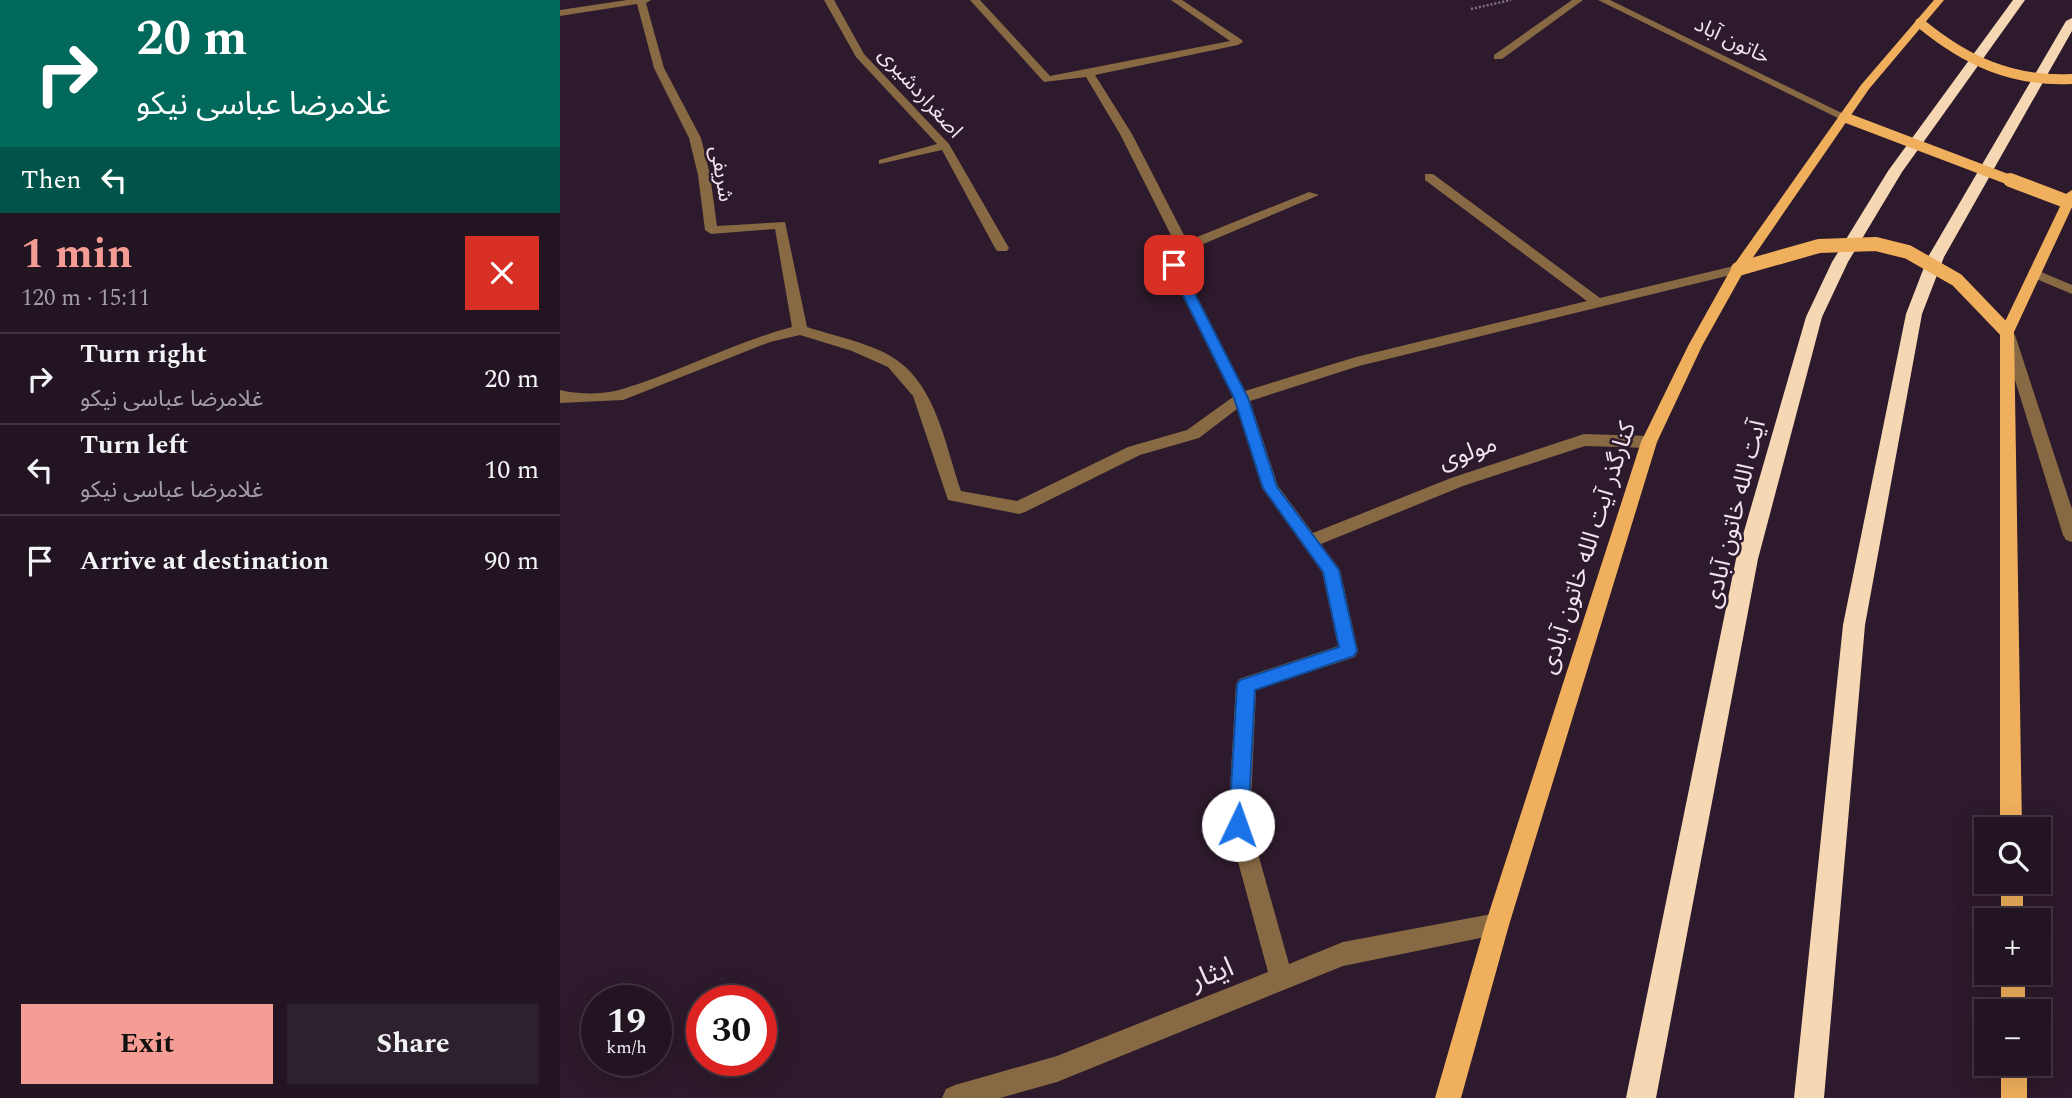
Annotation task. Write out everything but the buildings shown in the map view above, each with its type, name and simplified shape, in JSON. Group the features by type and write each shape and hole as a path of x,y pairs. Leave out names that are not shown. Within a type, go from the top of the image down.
{"highway":[{"name":"آیت الله خاتون آبادی","path":"1642,1098 1747,559 1814,317 1840,262 1895,171 2019,0"},
{"path":"1810,1098 1854,625 1914,314 1936,257 2072,21"}],"main road":[{"name":"کنارگذر آیت الله خاتون آبادی","path":"1448,1098 1497,925 1648,442 1695,346 1738,269 1865,86 1939,0"},
{"path":"1920,23 1955,52 1992,69 2025,78 2072,79"},
{"path":"1844,117 2071,200 2007,332 2011,817"},
{"path":"1738,269 1819,246 1851,243 1908,252 1957,280 2007,332"},
{"path":"2014,1076 2014,1098"}],"street":[{"path":"560,13 644,0"},
{"name":"شریفی","path":"644,0 659,68 695,138 705,175 711,230 781,225 800,330"},
{"name":"اصغراردشیری","path":"829,0 860,55 945,146 1002,248"},
{"path":"975,0 1048,80 1238,42 1176,0"},
{"path":"1498,57 1578,0"},
{"name":"خاتون آباد","path":"1603,0 1844,117"},
{"path":"1089,73 1126,134 1184,247"},
{"path":"883,162 945,146"},
{"path":"1429,177 1598,303"},
{"path":"1281,978 1238,825 1246,685 1348,651 1331,570 1270,488 1241,398 1174,265 1184,247 1313,195"},
{"path":"560,395 565,399 618,396 765,339 800,330 857,348 893,364 920,394 954,496 1019,508 1134,451 1193,434 1241,398 1356,362 1738,269"},
{"path":"2034,273 2072,290"},
{"path":"2007,332 2072,535"},
{"name":"مولوی","path":"1310,541 1457,482 1584,440 1648,442"},
{"name":"ایثار","path":"955,1098 1057,1069 1343,954 1497,925"}],"path":[{"path":"1471,9 1511,0"}],"route":[{"path":"1174,265 1241,398 1270,488 1331,570 1348,651 1246,685 1238,825"}]}
